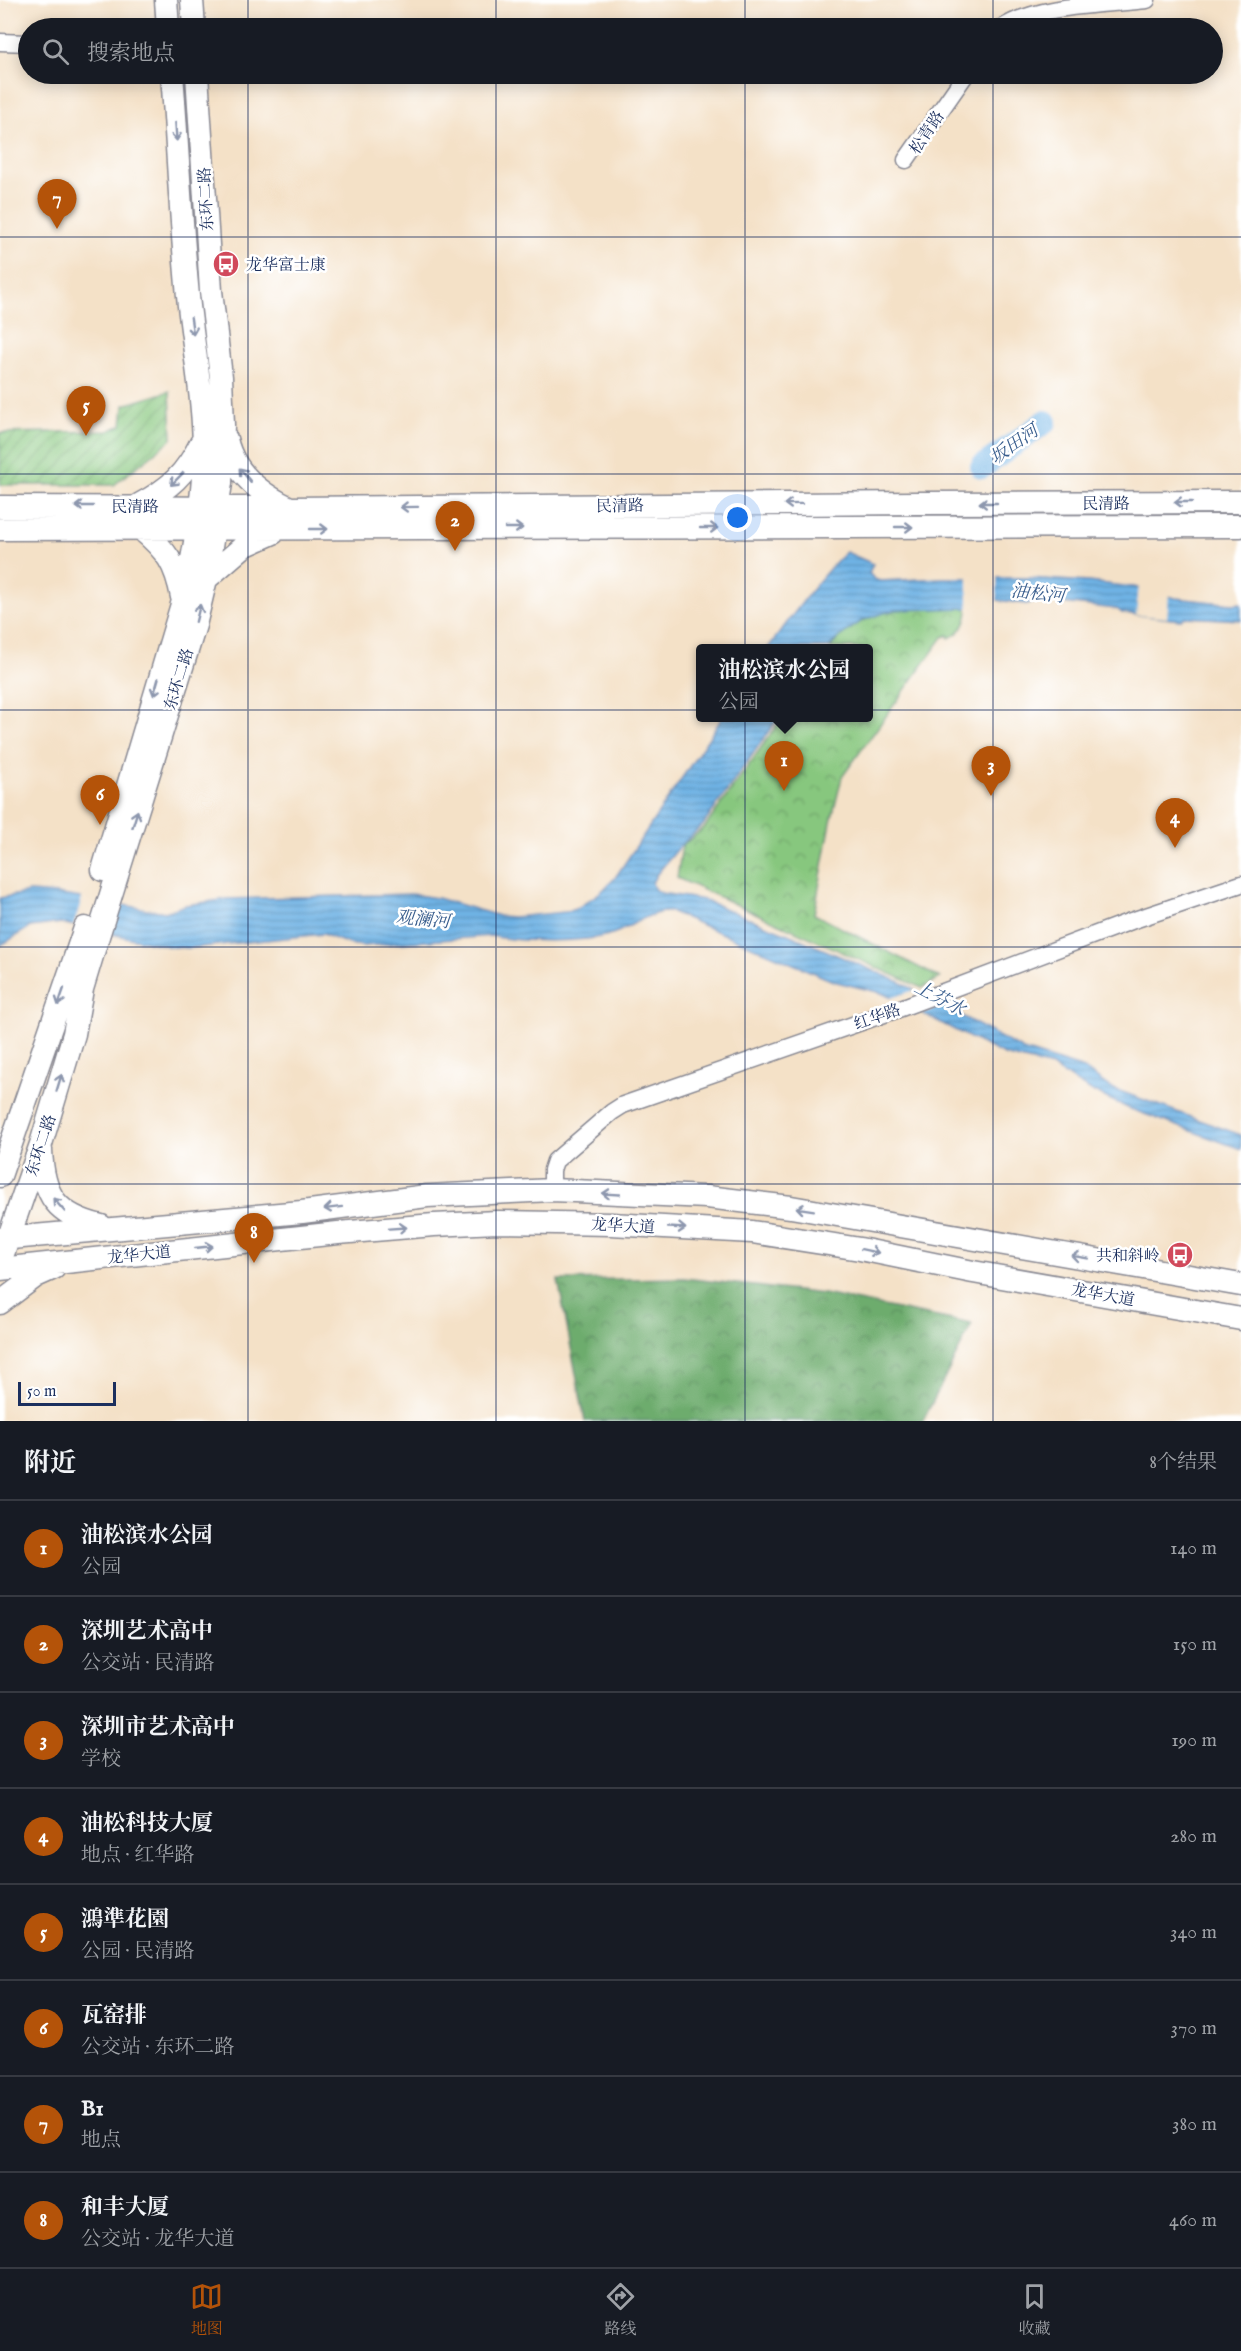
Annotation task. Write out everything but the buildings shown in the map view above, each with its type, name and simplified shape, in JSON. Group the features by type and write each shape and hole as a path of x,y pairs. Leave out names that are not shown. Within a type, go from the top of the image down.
{"main road":[{"path":"166,0 167,18"},
{"path":"192,0 193,18"},
{"name":"东环二路","path":"0,1176 88,944 192,635 206,579 207,518 199,378 189,306 173,84"},
{"name":"东环二路","path":"110,873 193,559 221,483 223,425 221,377 211,291 199,84"},
{"path":"206,579 244,546 286,519 233,459 223,425"},
{"path":"137,506 175,482 186,470 202,438"},
{"name":"民清路","path":"286,519 905,503 1241,502"},
{"name":"民清路","path":"0,507 137,506 207,518 1241,526"},
{"name":"民清路","path":"0,529 141,529 207,518"},
{"path":"141,529 168,556 176,570 183,601"},
{"name":"东环二路","path":"0,1264 4,1239 41,1144 74,1034 88,944"},
{"path":"41,1144 44,1174 54,1202 74,1218 111,1228"},
{"name":"龙华大道","path":"4,1239 302,1212 427,1196 552,1190 707,1197 791,1207 1241,1285"},
{"name":"龙华大道","path":"0,1269 434,1225 497,1222 611,1224 752,1232 860,1249 973,1272 1241,1318"},
{"path":"0,1303 36,1276 65,1262"}],"street":[{"path":"1024,18 1056,10 1147,0"},
{"path":"0,42 18,43"},
{"name":"松青路","path":"906,160 959,84"},
{"name":"红华路","path":"552,1190 552,1170 555,1161 623,1104 893,1011 1131,921 1241,884"}],"green space":[{"path":"170,391 172,439 114,485 0,485 0,433 109,431 122,425 124,405"},
{"path":"906,608 968,608 966,622 961,630 949,638 948,635 943,637 842,777 814,914 940,978 922,988 677,878 682,846 705,827 779,722 873,722 873,644 834,644 854,626 884,613"},
{"path":"684,1278 824,1294 972,1324 923,1421 585,1421 558,1280"}],"water":[{"name":"油松河","path":"846,552 873,564 869,573 874,579 880,581 1029,578 1134,587 1175,598 1241,603 1241,620 1185,617 1180,620 1122,613 1117,609 1035,600 1027,604 997,600 968,608 893,610 863,620 832,644 771,644"},
{"name":"观澜河","path":"719,722 775,722 703,825 682,844 656,875 652,883 655,890 704,900 902,983 1023,1050 1084,1069 1111,1088 1241,1135 1241,1149 1128,1108 1086,1088 1052,1067 1004,1055 882,993 833,981 672,912 648,916 612,934 569,940 491,936 363,946 349,944 323,934 190,948 172,947 61,923 30,927 0,946 0,898 30,892 56,894 165,912 186,905 228,899 411,894 437,898 499,916 513,917 566,912 579,907 602,891 615,878"}],"pier":[{"path":"968,575 997,575 997,603 968,611"},
{"path":"1139,585 1169,593 1167,618 1136,615"},
{"path":"83,895 121,902 110,937 73,928"},
{"path":"917,989 945,1005 918,1015 888,999"}],"waterway":[{"name":"坂田河","path":"982,467 1045,422"}],"place":[{"name":"B1","path":"57,229"},
{"name":"龙华富士康","path":"226,264"},
{"name":"鴻準花園","path":"86,436"},
{"name":"深圳艺术高中","path":"455,551"},
{"name":"油松滨水公园","path":"784,791"},
{"name":"深圳市艺术高中","path":"991,796"},
{"name":"瓦窑排","path":"100,825"},
{"name":"油松科技大厦","path":"1175,848"},
{"name":"共和斜岭","path":"1180,1255"},
{"name":"和丰大厦","path":"254,1263"}],"water label":[{"name":"上芬水","path":"940,998"}]}
